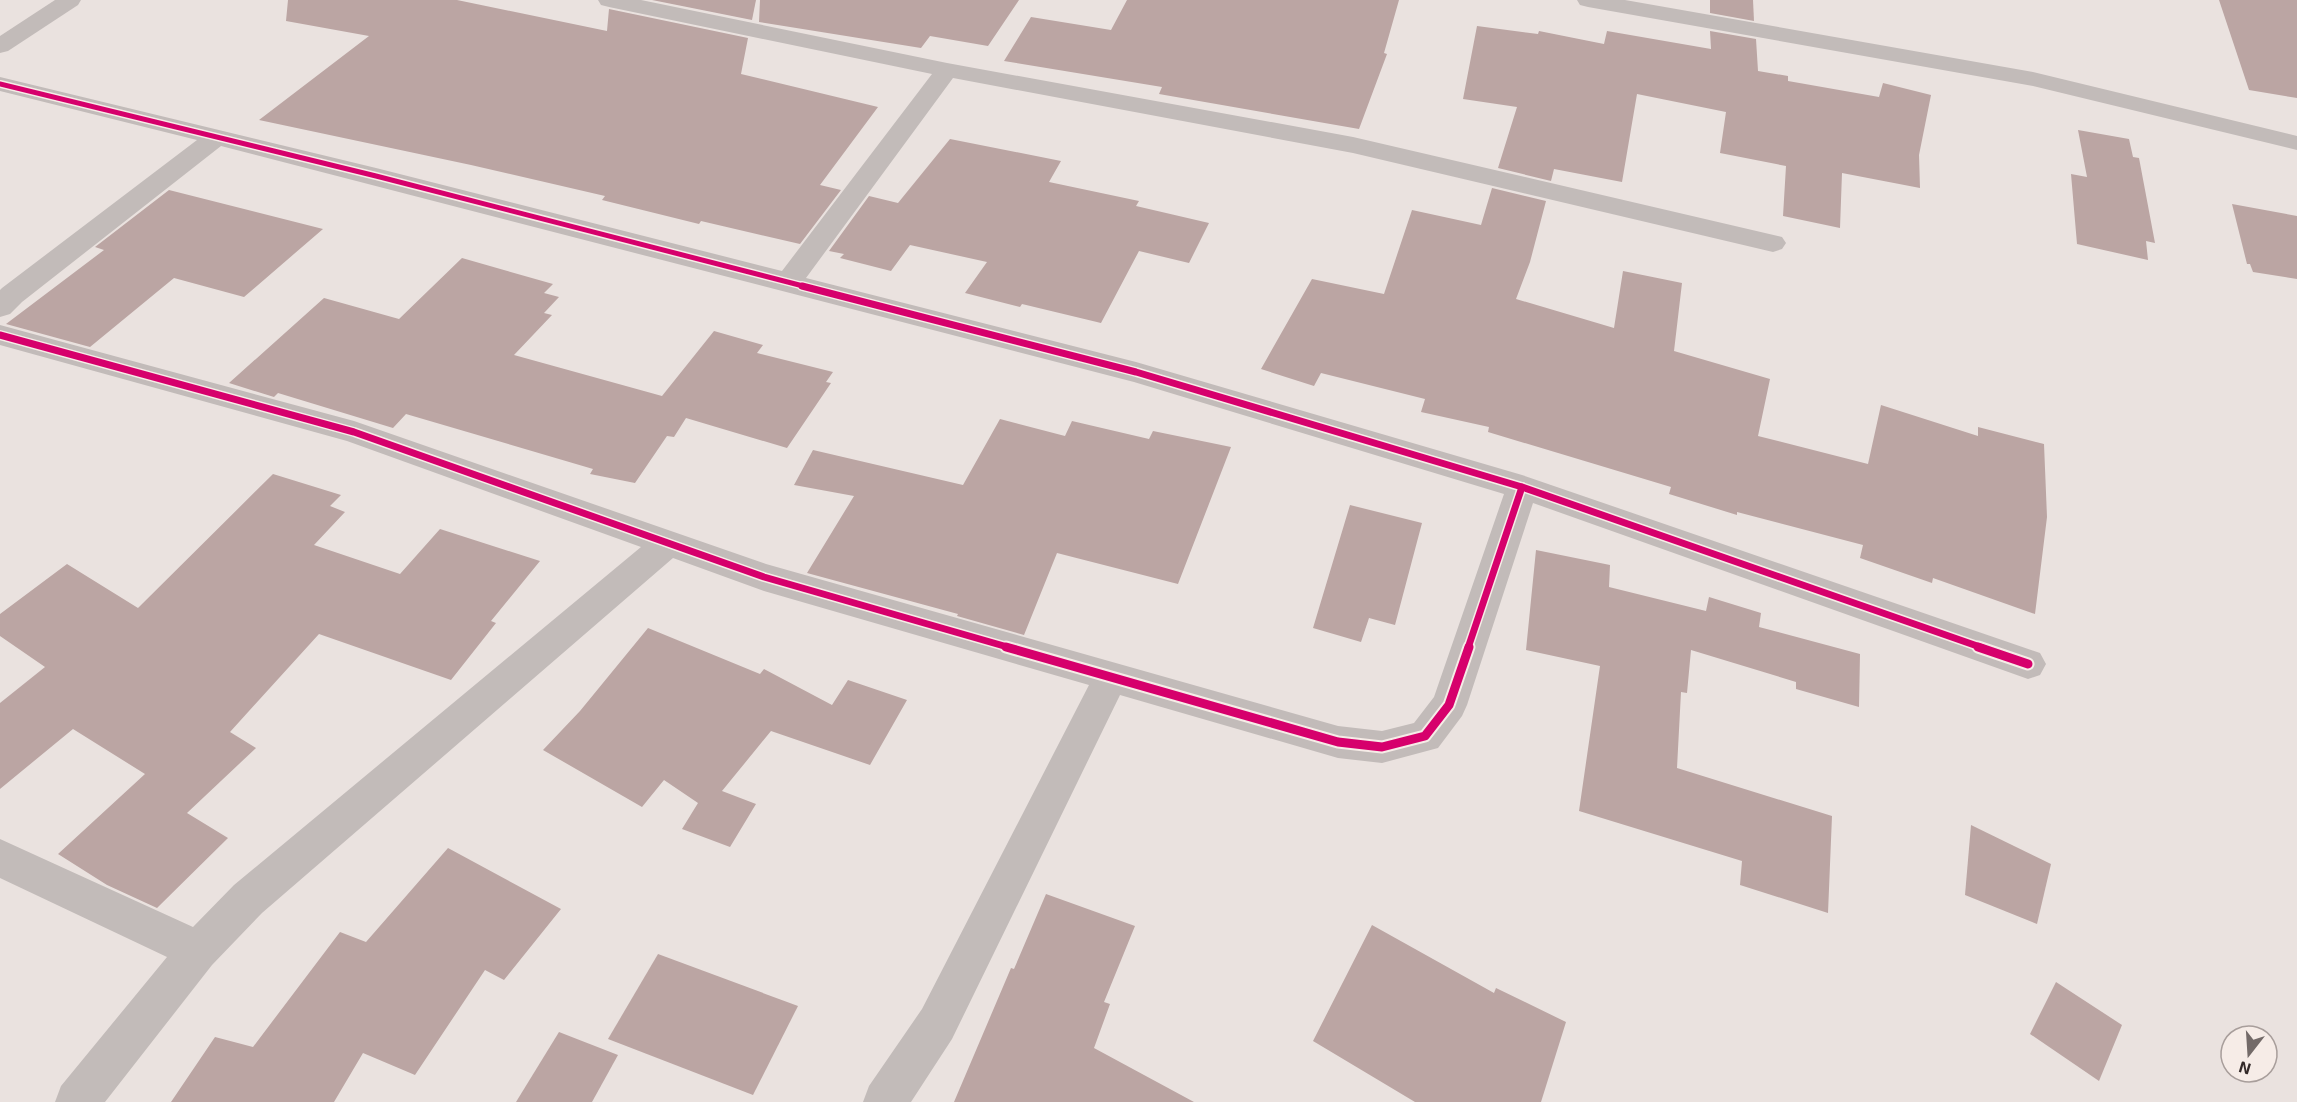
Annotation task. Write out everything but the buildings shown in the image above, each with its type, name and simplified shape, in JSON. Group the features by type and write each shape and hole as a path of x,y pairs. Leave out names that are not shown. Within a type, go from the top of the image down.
{"street":[{"path":"0,46 70,0"},
{"path":"609,0 948,70 1353,145 1773,243"},
{"path":"1588,0 2033,78 2297,143"},
{"path":"788,283 948,70"},
{"path":"0,84 1136,372 1521,488 2028,664"},
{"path":"0,307 12,295 216,137"},
{"path":"0,335 354,432 764,578 1338,742 1382,747 1425,736 1449,705 1521,488"},
{"path":"76,1102 198,951 248,899 666,544"},
{"path":"885,1102 937,1024 1111,677"},
{"path":"0,858 198,951"}],"cycle path":[{"path":"0,84 376,176 1136,372 1522,487 2028,664"},
{"path":"0,335 354,432 764,577 1338,742 1382,747 1425,736 1449,705 1522,487"}]}
